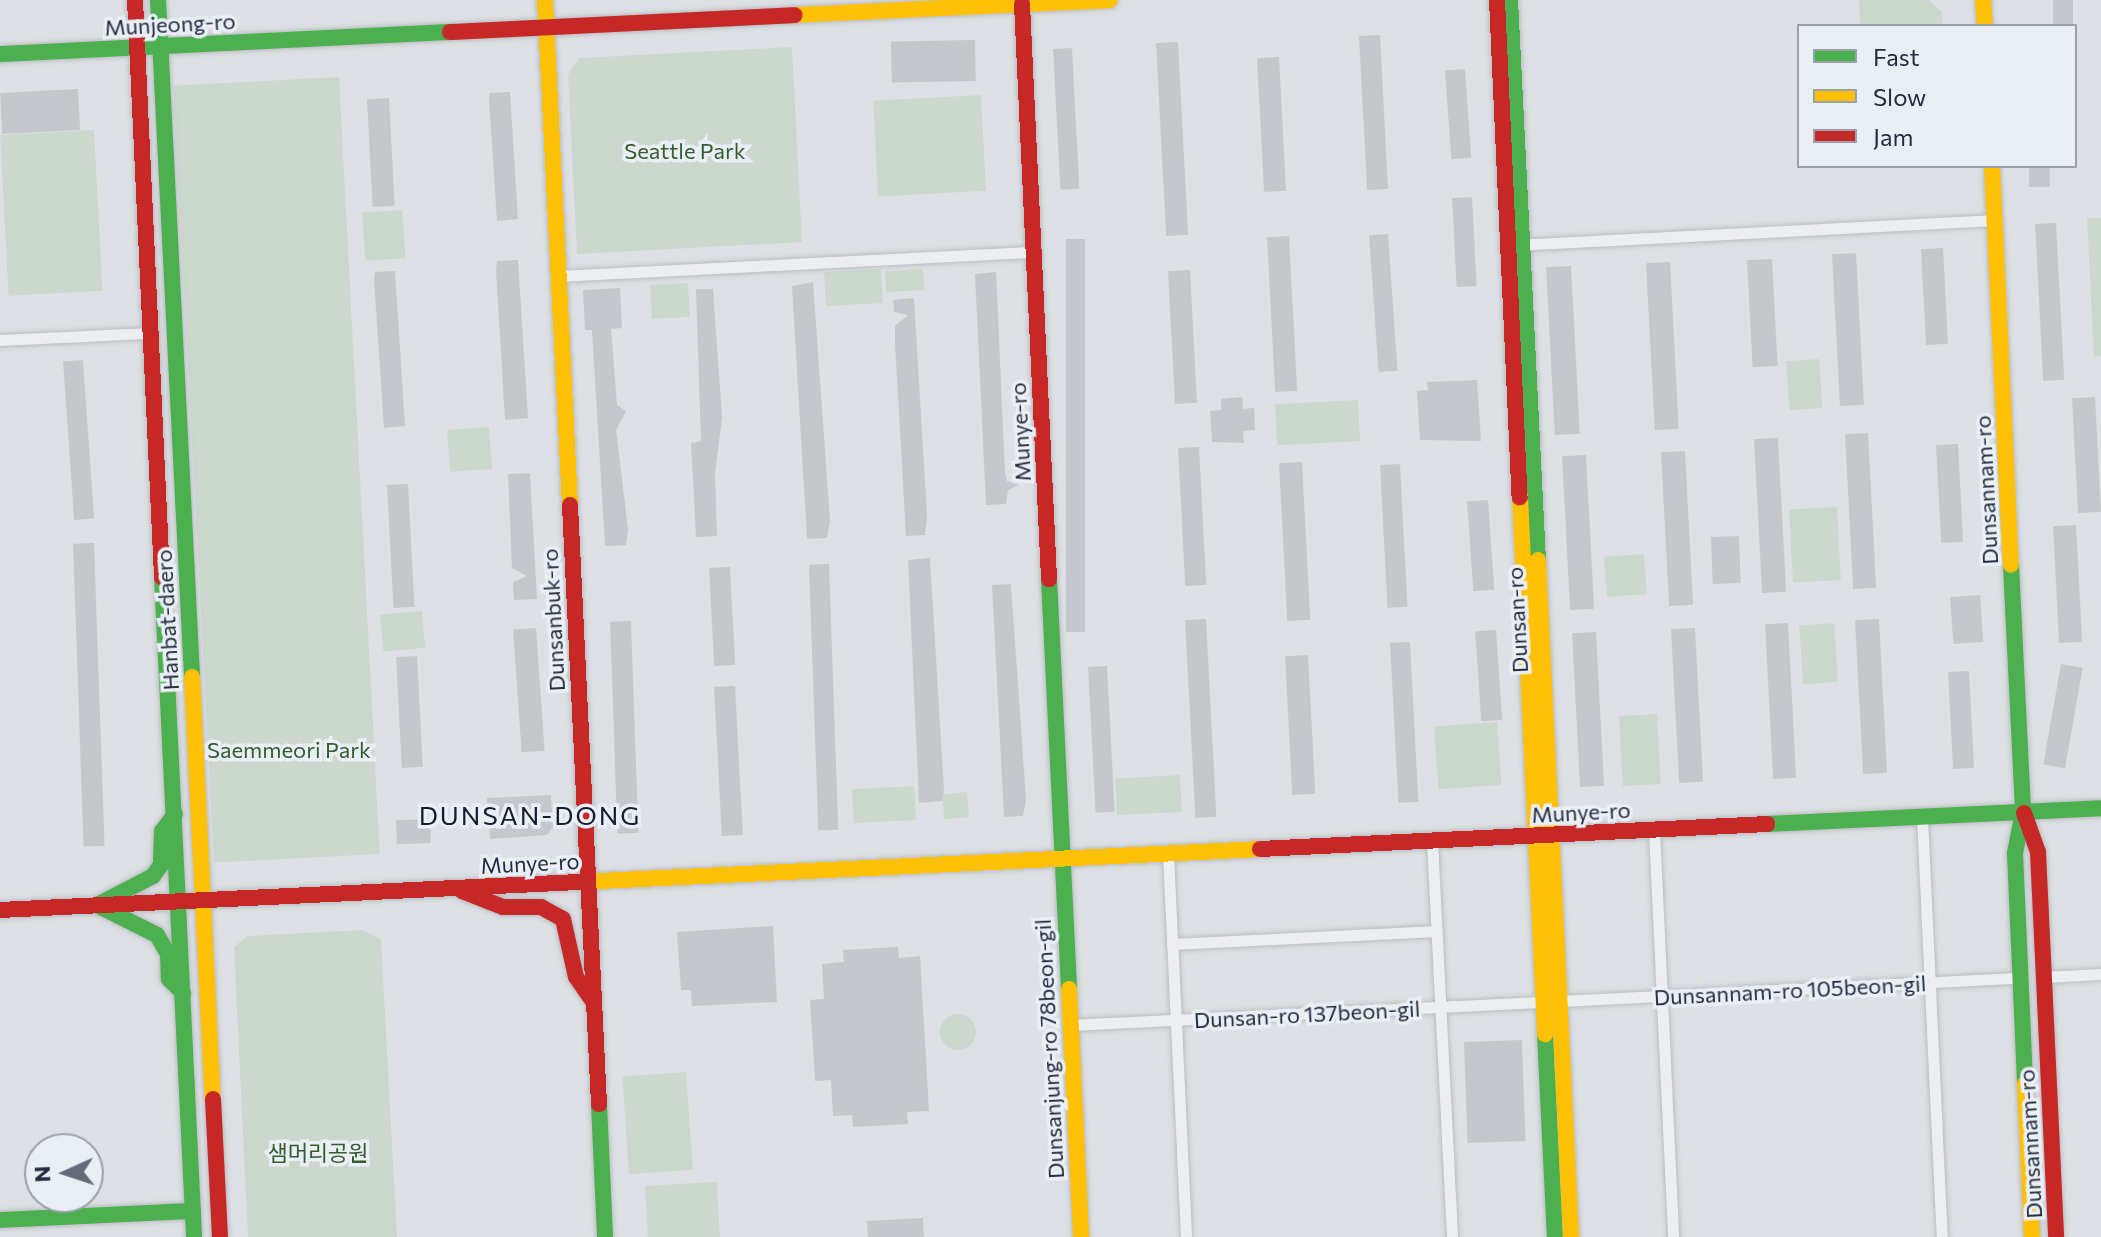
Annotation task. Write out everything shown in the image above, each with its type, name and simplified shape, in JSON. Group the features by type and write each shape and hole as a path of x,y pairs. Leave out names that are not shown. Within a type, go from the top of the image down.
{"main road":[{"name":"Hanbat-daero","path":"135,0 194,1237"},
{"name":"Hanbat-daero","path":"158,0 220,1237"},
{"name":"Dunsanbuk-ro","path":"545,0 605,1237"},
{"name":"Munjeong-ro","path":"0,54 1110,0"},
{"name":"Dunsan-ro","path":"1497,0 1515,246 1552,1002 1571,1237"},
{"name":"Dunsan-ro","path":"1510,0 1515,246"},
{"path":"1983,0 1985,24"},
{"name":"Munye-ro","path":"1022,4 1062,858"},
{"name":"Dunsannam-ro","path":"1992,168 2023,812 2015,853 2032,1237"},
{"name":"Munye-ro","path":"0,910 2101,808"},
{"name":"Dunsannam-ro","path":"2023,812 2038,852 2056,1237"},
{"path":"97,905 153,876 161,865 162,831 175,814"},
{"name":"Dunsanjung-ro 78beon-gil","path":"1062,858 1081,1237"},
{"path":"457,889 503,907 541,907 563,919 576,977 594,1002"},
{"path":"97,905 157,935 168,954 169,979 183,993"},
{"name":"Dunsan-ro","path":"1552,1002 1555,1237"},
{"path":"0,1220 193,1211"}],"street":[{"path":"1515,246 1994,220"},
{"path":"558,276 1034,252"},
{"path":"0,340 151,333"},
{"path":"1922,818 1942,1237"},
{"path":"1654,830 1673,1237"},
{"path":"1432,841 1452,1237"},
{"path":"1168,854 1186,1237"},
{"path":"1172,944 1437,931"},
{"path":"2044,977 2101,974"},
{"name":"Dunsannam-ro 105beon-gil","path":"1552,1002 2021,978"},
{"name":"Dunsan-ro 137beon-gil","path":"1070,1025 1552,1002"}],"green space":[{"path":"1859,0 1929,0 1942,12 1943,24 1860,24"},
{"name":"Seattle Park","path":"792,47 802,242 577,254 568,75 579,58"},
{"name":"Saemmeori Park","path":"339,77 380,854 214,863 173,86"},
{"path":"981,95 986,191 878,197 873,101"},
{"path":"94,130 102,291 9,296 0,135"},
{"path":"402,210 405,258 365,261 362,213"},
{"path":"2087,218 2101,218 2101,356 2094,357"},
{"path":"881,269 883,303 826,306 824,272"},
{"path":"923,269 924,290 886,292 885,271"},
{"path":"688,283 690,317 652,319 650,285"},
{"path":"1819,359 1822,408 1789,410 1786,361"},
{"path":"1358,400 1360,441 1277,445 1275,404"},
{"path":"489,427 492,469 450,472 447,430"},
{"path":"1837,507 1841,580 1793,582 1789,510"},
{"path":"1644,554 1647,594 1607,597 1604,557"},
{"path":"422,611 425,648 383,652 380,615"},
{"path":"1834,623 1838,682 1803,684 1799,625"},
{"path":"1657,714 1661,784 1623,786 1619,716"},
{"path":"1497,722 1501,785 1439,789 1434,726"},
{"path":"1180,775 1182,812 1117,815 1115,778"},
{"path":"914,786 916,820 854,823 852,789"},
{"path":"967,792 969,817 944,819 942,794"},
{"name":"샘머리공원","path":"362,930 381,939 397,1237 248,1237 234,947 247,936"},
{"path":"958,1014 971,1019 976,1032 971,1045 958,1050 945,1045 940,1032 945,1019"},
{"path":"686,1072 693,1170 629,1174 622,1076"},
{"path":"717,1182 720,1237 648,1237 645,1186"}],"building":[{"path":"2053,0 2073,0 2073,24 2053,24"},
{"path":"1380,35 1388,189 1367,190 1359,36"},
{"path":"975,40 976,81 892,82 891,41"},
{"path":"1178,42 1188,235 1166,236 1156,43"},
{"path":"1072,48 1079,189 1060,190 1053,49"},
{"path":"1279,57 1286,191 1264,192 1257,58"},
{"path":"1465,69 1471,158 1451,159 1445,70"},
{"path":"78,89 80,130 2,134 0,93"},
{"path":"510,92 518,219 497,221 489,100 490,93"},
{"path":"389,98 395,206 373,207 367,99"},
{"path":"2029,168 2050,168 2050,187 2029,187"},
{"path":"1472,197 1477,286 1457,287 1452,198"},
{"path":"2056,223 2064,380 2043,381 2035,224"},
{"path":"1388,234 1398,371 1379,372 1369,235"},
{"path":"1289,236 1297,391 1275,392 1267,237"},
{"path":"1066,239 1085,239 1085,632 1066,632"},
{"path":"1943,248 1948,344 1926,345 1921,249"},
{"path":"1856,253 1864,405 1840,406 1832,254"},
{"path":"1772,259 1778,366 1753,367 1747,260"},
{"path":"518,260 528,418 505,420 496,270 497,261"},
{"path":"1670,262 1679,429 1655,430 1646,263"},
{"path":"1571,266 1580,434 1555,435 1546,267"},
{"path":"1190,270 1197,403 1175,404 1168,271"},
{"path":"395,271 405,426 384,428 374,280 375,272"},
{"path":"996,272 1005,473 1007,481 1019,485 1008,490 1006,504 986,505 975,274"},
{"path":"813,282 830,521 827,538 807,539 792,286"},
{"path":"620,288 622,328 611,329 617,405 626,411 616,430 628,529 626,545 605,546 592,330 585,330 583,290"},
{"path":"696,289 713,289 722,418 715,473 717,536 696,537 691,443 701,441"},
{"path":"914,298 927,516 925,535 906,536 895,326 908,315 894,312 893,300"},
{"path":"83,360 94,519 74,520 63,361"},
{"path":"1477,380 1481,441 1420,440 1417,391 1428,390 1427,382"},
{"path":"1242,397 1243,409 1254,408 1255,430 1243,431 1244,443 1212,442 1210,411 1221,410 1221,399"},
{"path":"2095,397 2101,512 2078,513 2072,398"},
{"path":"1868,433 1876,588 1853,589 1845,434"},
{"path":"1778,438 1786,592 1762,593 1754,439"},
{"path":"1958,444 1963,542 1941,543 1936,445"},
{"path":"1199,447 1206,585 1185,586 1178,448"},
{"path":"1685,451 1693,605 1669,606 1661,452"},
{"path":"1586,455 1594,609 1570,610 1562,456"},
{"path":"1302,462 1310,620 1287,621 1279,463"},
{"path":"1400,464 1407,607 1388,608 1380,465"},
{"path":"530,473 537,599 514,600 513,582 527,576 512,568 508,474"},
{"path":"408,484 414,607 393,608 387,485"},
{"path":"1488,500 1494,590 1473,591 1467,501"},
{"path":"2076,525 2082,642 2059,643 2053,526"},
{"path":"1739,536 1741,583 1713,584 1711,537"},
{"path":"94,543 105,846 84,847 73,544"},
{"path":"930,558 944,791 942,801 919,803 908,560"},
{"path":"829,564 838,830 818,831 809,565"},
{"path":"730,567 735,665 714,666 709,568"},
{"path":"1011,584 1026,799 1023,816 1004,817 992,585"},
{"path":"1980,595 1983,642 1953,644 1950,597"},
{"path":"1206,619 1216,817 1195,818 1185,620"},
{"path":"1879,619 1887,773 1863,774 1855,620"},
{"path":"631,621 638,833 617,834 610,622"},
{"path":"1788,623 1796,778 1773,779 1765,624"},
{"path":"536,628 545,751 522,752 513,630"},
{"path":"1695,628 1703,782 1679,783 1671,629"},
{"path":"1496,630 1502,720 1481,721 1475,631"},
{"path":"1596,632 1604,786 1580,787 1572,633"},
{"path":"1410,642 1418,802 1398,803 1390,643"},
{"path":"1308,655 1315,794 1292,795 1285,656"},
{"path":"417,656 423,767 402,768 396,657"},
{"path":"2061,664 2083,668 2065,768 2043,764"},
{"path":"1107,666 1115,812 1096,813 1088,667"},
{"path":"1969,671 1974,768 1953,769 1948,672"},
{"path":"735,686 743,835 722,836 714,687"},
{"path":"551,795 553,827 547,835 490,839 487,798"},
{"path":"430,819 431,843 397,844 396,820"},
{"path":"773,926 777,1002 692,1006 691,990 681,990 677,932"},
{"path":"898,947 899,958 920,956 929,1111 907,1112 908,1124 853,1127 852,1115 833,1116 831,1080 815,1081 810,1000 824,999 822,964 844,962 843,950"},
{"path":"1522,1040 1526,1141 1468,1143 1464,1042"},
{"path":"923,1218 924,1237 868,1237 867,1221"}],"traffic: fast":[{"path":"158,0 192,677"},
{"path":"1510,0 1538,560"},
{"path":"0,54 450,32"},
{"path":"2011,565 2023,812 2015,853 2025,1084"},
{"path":"162,577 194,1237"},
{"path":"1049,579 1069,989"},
{"path":"1767,824 2101,808"},
{"path":"175,814 162,831 161,865 153,876 97,905 157,935 168,954 169,979 183,993"},
{"path":"1545,1034 1555,1237"},
{"path":"599,1104 605,1237"},
{"path":"0,1220 193,1211"}],"traffic: slow":[{"path":"545,0 570,505"},
{"path":"795,15 1110,0"},
{"path":"1983,0 1985,24"},
{"path":"1992,168 2011,565"},
{"path":"1520,497 1545,1034"},
{"path":"1538,560 1571,1237"},
{"path":"192,677 213,1099"},
{"path":"579,882 1260,849"},
{"path":"1069,989 1081,1237"},
{"path":"2025,1084 2032,1237"}],"traffic: jam":[{"path":"135,0 162,577"},
{"path":"1497,0 1520,497"},
{"path":"1022,4 1049,579"},
{"path":"450,32 795,15"},
{"path":"570,505 599,1104"},
{"path":"2024,813 2038,852 2056,1237"},
{"path":"1260,849 1767,824"},
{"path":"0,910 579,882"},
{"path":"462,891 503,907 541,907 563,919 576,977 592,1000"},
{"path":"213,1099 220,1237"}],"district":[{"name":"DUNSAN-DONG","path":"530,815"}]}
